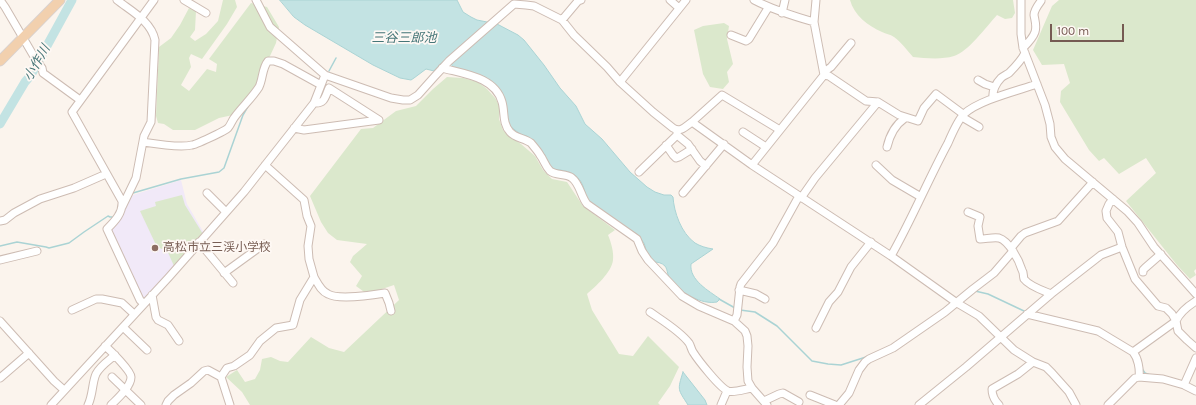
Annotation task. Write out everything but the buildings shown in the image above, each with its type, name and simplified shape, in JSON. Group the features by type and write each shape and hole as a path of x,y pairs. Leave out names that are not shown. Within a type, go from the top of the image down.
{"main road":[{"path":"0,61 60,0"}],"street":[{"path":"0,0 43,70 43,73 80,100"},
{"path":"117,0 141,18 153,32 155,40 151,122 144,136 136,178 117,219 107,229 140,300 144,304"},
{"path":"122,207 122,201 72,112 154,0"},
{"path":"184,0 206,13"},
{"path":"256,0 270,27 325,75 391,98 408,100 418,95 449,61 514,4 534,6 562,20 574,35 607,67 620,82 688,144 700,161 706,166"},
{"path":"562,20 581,0"},
{"path":"670,0 679,8"},
{"path":"620,82 686,0"},
{"path":"754,0 768,8 814,22"},
{"path":"782,13 786,0"},
{"path":"816,0 814,22 824,74 866,101 878,102 906,118 918,121 924,108 936,94 979,128"},
{"path":"1021,0 1021,34 1024,51 1045,105 1050,124 1051,137 1055,147 1065,159 1127,211 1138,223 1154,247 1196,294"},
{"path":"993,98 992,94 994,87 1001,78 1017,65 1034,36 1036,22 1034,14 1036,8 1042,1"},
{"path":"731,35 746,41 749,39 768,8"},
{"path":"752,165 824,74 851,43"},
{"path":"143,142 191,146 200,143 206,138 228,128 259,86 263,77 265,65 268,61 274,60 283,64 321,85"},
{"path":"442,68 484,80 490,84 502,102 504,121 509,131 513,135 529,142 541,155 550,172 572,178 587,204 637,239 642,252 648,260 682,296 699,306 736,318 747,336 748,381 765,403 783,393 799,402"},
{"path":"51,405 226,212 314,103 325,75"},
{"path":"978,80 994,87"},
{"path":"891,256 963,116 979,104 993,98 1038,84"},
{"path":"294,128 304,130 379,120 329,88 323,101 319,104 314,103"},
{"path":"639,172 680,130 692,122 722,95 780,130"},
{"path":"736,318 739,303 739,290 744,280 773,243 800,197 814,178 878,102"},
{"path":"887,147 889,136 898,123 906,118"},
{"path":"692,122 752,165 871,242 957,303 979,316 1014,350 1052,373 1069,392 1076,405"},
{"path":"743,132 766,147"},
{"path":"683,193 724,144"},
{"path":"666,145 676,158 692,149"},
{"path":"265,165 304,200 307,216 311,226 308,246 309,259 314,277 319,286 326,294 333,297 385,293 391,311"},
{"path":"876,165 892,180 921,197"},
{"path":"0,221 5,220 14,213 36,201 74,188 106,174"},
{"path":"839,405 849,393 859,370 869,359 893,348 946,312 994,273 1021,236 1025,233 1058,221 1092,182"},
{"path":"207,193 226,212"},
{"path":"1113,199 1106,211 1107,218 1118,232 1122,247 1135,279 1158,306 1166,308 1172,314 1176,321 1178,330 1196,348"},
{"path":"968,212 980,217 978,226 980,239 1002,239 1012,249 1025,280 1035,287 1051,294"},
{"path":"199,242 233,283"},
{"path":"816,328 829,302 838,292 851,267 871,242"},
{"path":"224,273 264,244"},
{"path":"919,405 1001,338 1051,294 1101,255 1122,247"},
{"path":"0,260 37,251"},
{"path":"1143,272 1145,268 1161,254"},
{"path":"221,377 227,368 234,366 250,355 260,341 276,328 293,326 300,300 314,277"},
{"path":"739,290 756,294 765,299"},
{"path":"152,295 156,317 158,320 168,325 179,341"},
{"path":"72,310 96,299 102,299 122,303 134,314"},
{"path":"1133,352 1176,321 1182,311 1196,301"},
{"path":"650,312 684,338 690,344 692,351"},
{"path":"1027,314 1098,331 1135,354 1140,370 1139,376"},
{"path":"0,321 54,381 64,390"},
{"path":"123,326 147,350"},
{"path":"673,335 688,345 721,387 727,391 752,388"},
{"path":"105,346 115,355 130,374 130,383 111,405"},
{"path":"0,378 29,353"},
{"path":"88,405 94,378 97,372 115,355"},
{"path":"1185,384 1196,358"},
{"path":"999,405 996,402 992,389 1018,374 1033,362"},
{"path":"166,405 174,394 191,383 204,371 208,370 221,377 230,405"},
{"path":"1108,405 1135,378 1139,376 1185,384 1196,391"},
{"path":"112,377 141,405"},
{"path":"721,405 727,391"},
{"path":"810,395 835,405"}],"shaded area":[{"name":"高松市立三渓小学校","path":"181,180 187,204 204,233 147,297 141,299 110,230 119,221 123,208 133,195"}],"green space":[{"path":"223,0 235,0 237,7 202,59 191,54 189,58 191,67 181,85 189,91 207,69 216,72 217,64 209,59 251,3 267,7 279,27 276,43 270,56 262,64 256,86 233,115 219,118 195,130 173,130 164,124 158,123 156,116 159,47 171,38 189,8 196,11 195,30 190,37 195,41 206,34 218,21"},
{"path":"850,0 1013,0 1015,13 1012,18 1005,19 997,15 971,44 959,54 944,58 923,58 913,57 894,37 877,30 867,23 858,15"},
{"path":"1059,0 1196,0 1196,269 1194,271 1196,275 1190,279 1126,201 1156,173 1146,158 1119,174 1104,158 1099,161 1089,150 1060,102 1061,91 1070,83 1064,64 1042,65 1033,50 1052,6"},
{"path":"724,23 729,26 727,39 733,64 727,72 729,82 723,89 710,87 703,74 694,30 703,26"},
{"path":"447,77 463,78 478,82 487,89 496,99 500,108 499,119 503,130 535,156 543,170 552,179 567,182 583,206 615,230 608,235 613,250 612,265 603,279 587,294 592,310 619,354 633,356 648,336 679,367 670,386 658,403 660,405 250,405 242,392 226,377 237,370 245,382 255,379 260,370 262,359 271,357 280,361 288,362 311,337 329,348 344,352 399,300 394,285 367,294 356,286 362,276 350,262 353,256 367,244 337,240 328,233 321,222 310,196 361,129 373,128 396,111 416,106"},
{"path":"182,195 185,205 203,234 174,266 166,248 162,249 157,247 140,211 156,206 155,202"}],"water":[{"name":"三谷三郎池","path":"280,0 457,0 463,12 471,17 477,20 497,24 518,35 524,40 560,88 576,106 585,124 602,139 630,172 647,187 664,195 671,195 673,197 679,222 686,234 695,243 703,247 713,249 691,264 691,270 696,280 705,289 720,299 717,302 705,302 698,300 675,285 669,277 665,266 654,262 647,253 644,243 638,235 589,202 582,184 576,176 569,172 553,169 546,160 545,155 534,142 510,126 505,101 492,82 485,77 453,68 451,63 443,62 434,71 426,69 411,80 400,78 373,65 305,25 294,17"},
{"path":"683,372 705,400 707,405 688,405 682,396 679,387"}],"waterway":[{"name":"小作川","path":"0,124 25,82 31,75 72,0"},
{"path":"329,71 336,58"},
{"path":"133,193 181,179 219,172 224,168 243,115 250,103"},
{"path":"0,246 17,242 49,248 69,243 108,216 112,217"},
{"path":"975,291 988,294 1024,311"},
{"path":"719,299 735,308"},
{"path":"740,310 755,312 777,326 812,361 841,365 866,357"},
{"path":"1141,367 1145,373 1150,375"}],"place":[{"name":"高松市立三渓小学校","path":"155,248"}]}
